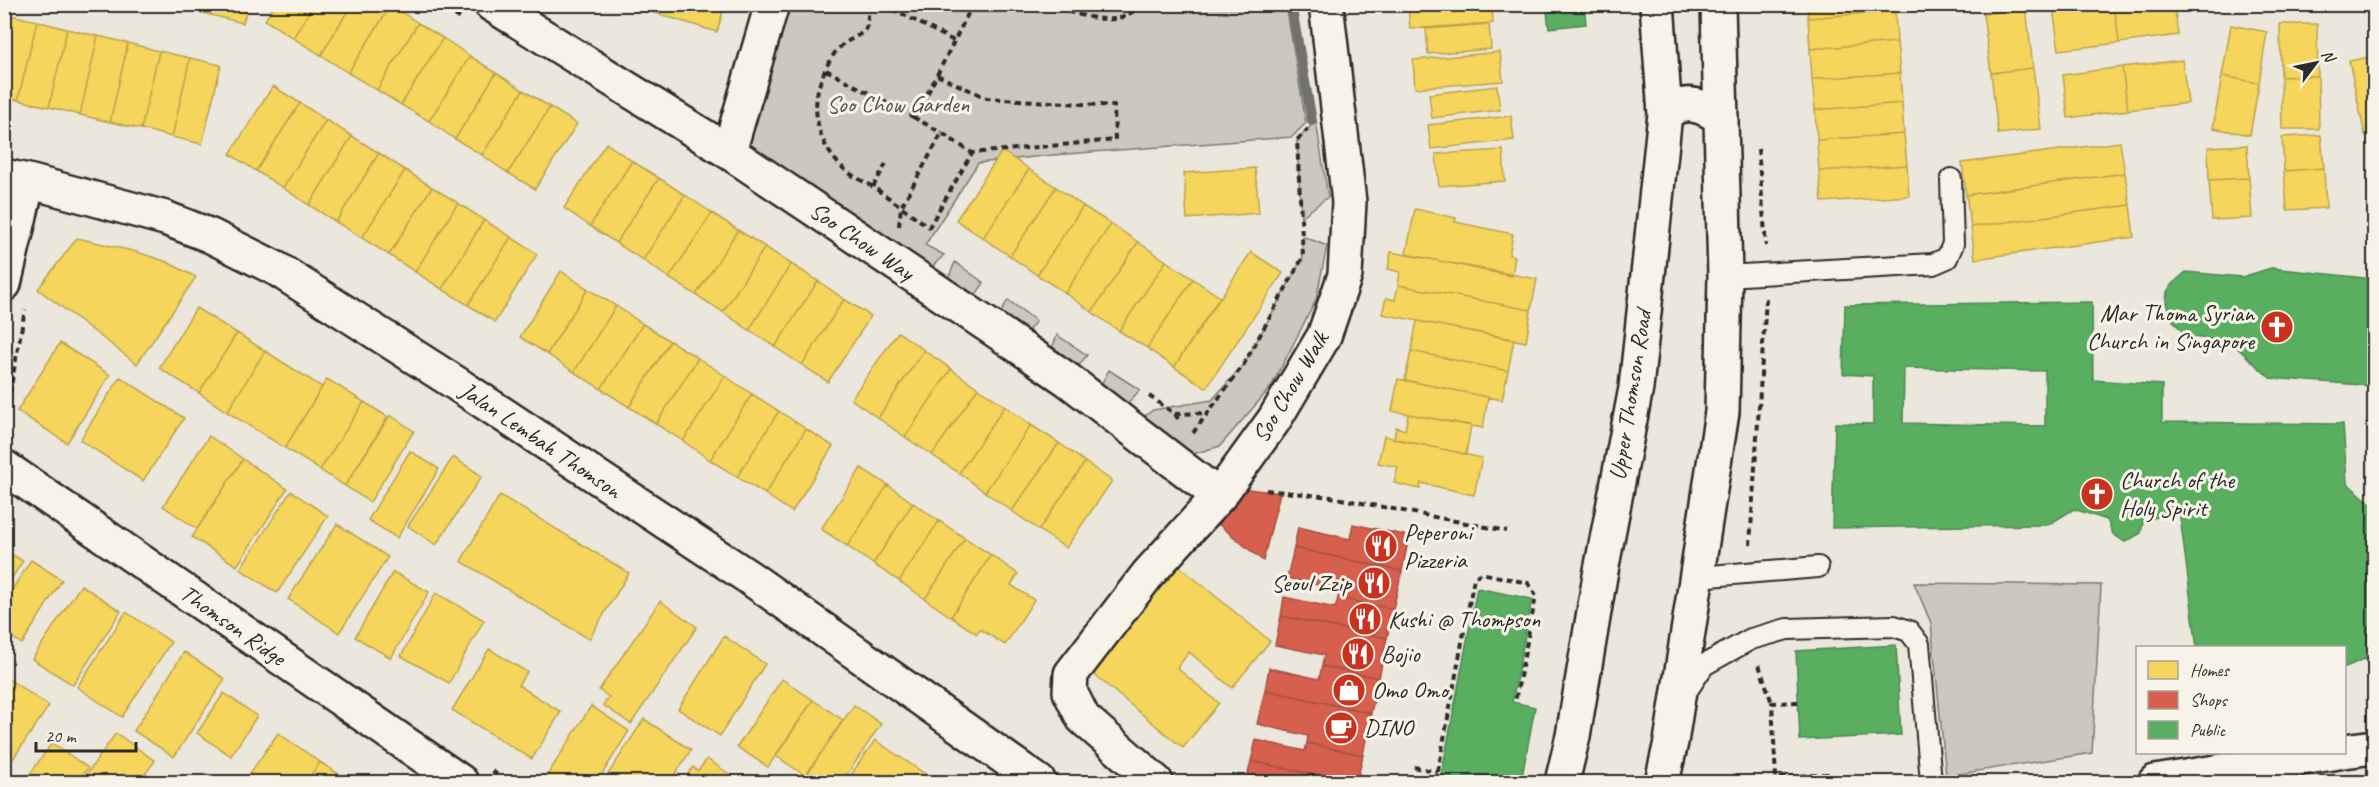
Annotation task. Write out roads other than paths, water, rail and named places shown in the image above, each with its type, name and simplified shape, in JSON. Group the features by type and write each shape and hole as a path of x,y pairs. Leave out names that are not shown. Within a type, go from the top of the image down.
{"street":[{"name":"Soo Chow Way","path":"491,4 729,152 1068,380 1173,460 1223,490"},
{"path":"729,152 772,4"},
{"name":"Soo Chow Walk","path":"1156,783 1083,718 1070,692 1071,674 1148,574 1223,490 1275,420 1324,336 1345,275 1349,202 1326,4"},
{"name":"Upper Thomson Road","path":"1562,783 1573,736 1600,576 1636,388 1665,114 1657,4"},
{"path":"1662,783 1698,577 1722,412 1725,276 1718,4"},
{"path":"1665,114 1674,106 1689,104 1707,108 1721,118"},
{"path":"4,284 16,178"},
{"name":"Jalan Lembah Thomson","path":"16,178 165,218 211,236 278,269 454,382 750,578 1039,783"},
{"name":"Thomson Ridge","path":"4,467 461,783"},
{"path":"2346,752 2374,747"},
{"path":"2155,783 2332,754"}],"lane":[{"path":"1725,276 1933,264 1947,258 1953,244 1951,179"},
{"path":"1698,577 1818,567"},
{"path":"1676,706 1704,665 1750,639 1787,629 1894,626 1909,631 1919,644 1931,783"}],"waterway":[{"path":"1291,4 1312,121"}],"place":[{"name":"Mar Thoma Syrian Church in Singapore","path":"2277,327"},
{"name":"Church of the Holy Spirit","path":"2097,494"},
{"name":"Peperoni Pizzeria","path":"1381,546"},
{"name":"Seoul Zzip","path":"1374,583"},
{"name":"Kushi @ Thompson","path":"1365,619"},
{"name":"Bojio","path":"1358,654"},
{"name":"Omo Omo","path":"1349,690"},
{"name":"DINO","path":"1341,728"}],"park label":[{"name":"Soo Chow Garden","path":"898,104"}]}
